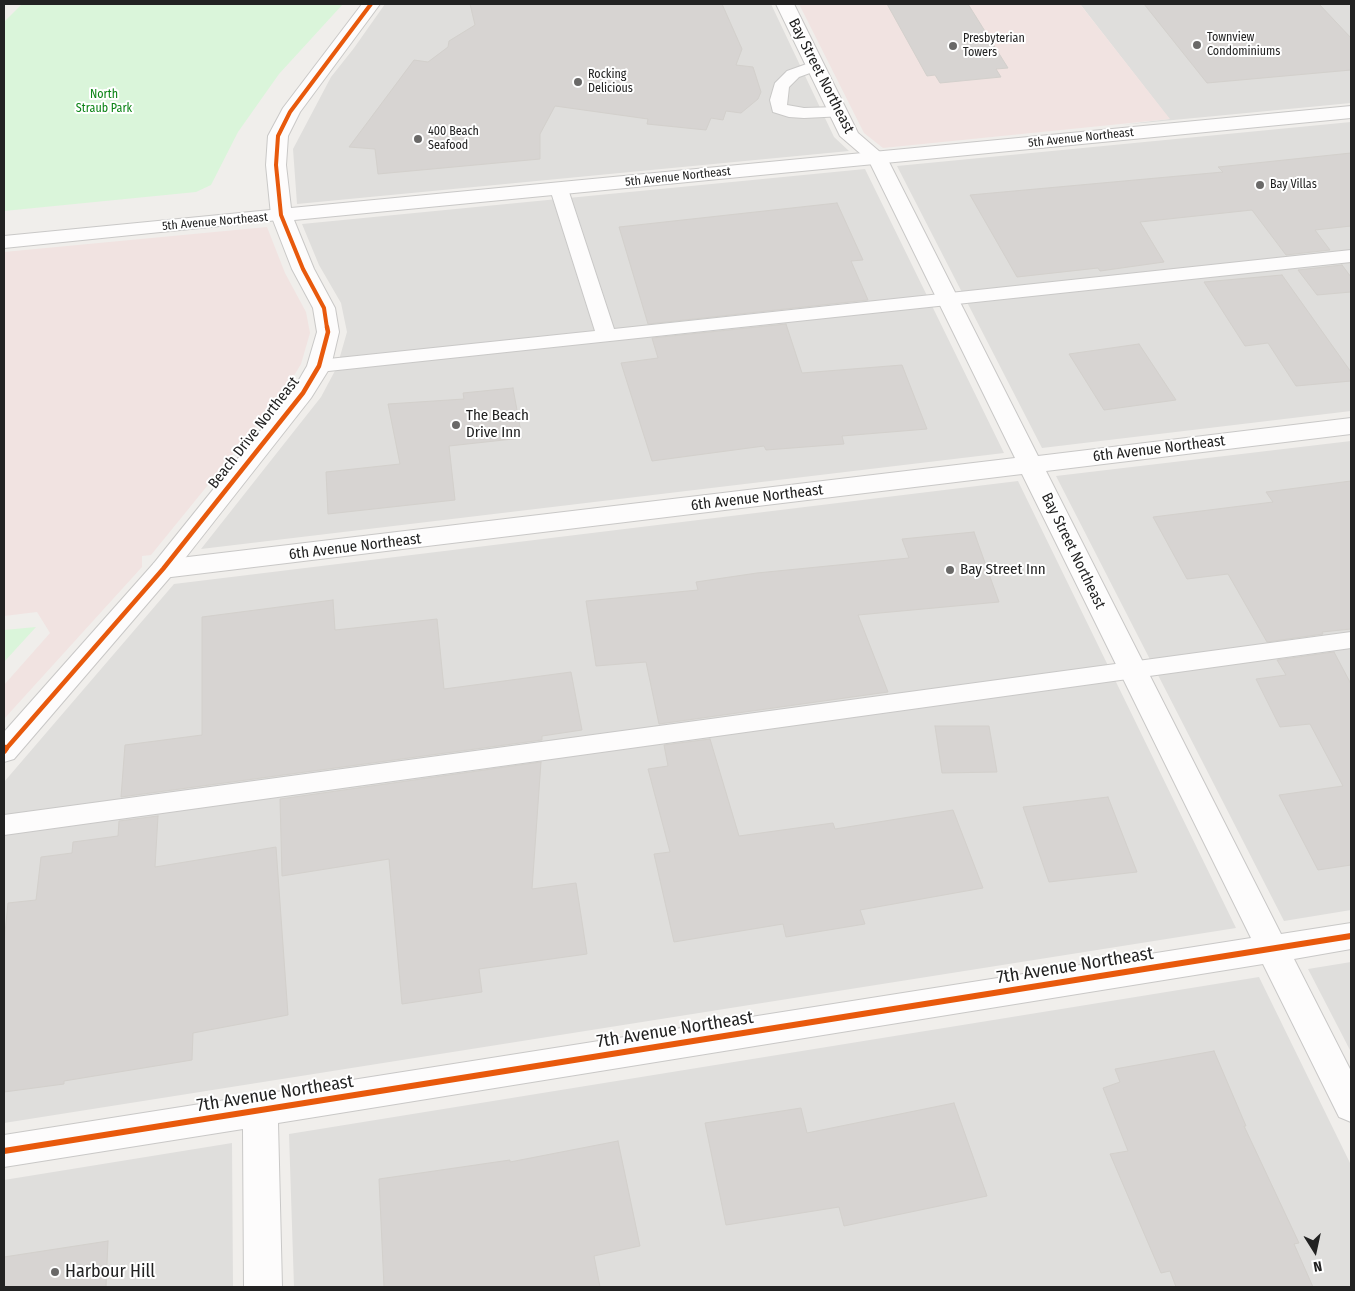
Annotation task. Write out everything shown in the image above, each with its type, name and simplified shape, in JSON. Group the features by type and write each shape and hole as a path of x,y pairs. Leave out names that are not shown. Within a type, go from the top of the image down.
{"street":[{"name":"Beach Drive Northeast","path":"4,752 163,570 303,393 319,366 328,332 324,308 303,269 281,216 276,166 278,136 290,112 304,91 341,46 371,4"},
{"name":"Bay Street Northeast","path":"784,4 850,136 877,158 1351,1106"},
{"name":"5th Avenue Northeast","path":"4,242 1351,112"},
{"name":"6th Avenue Northeast","path":"163,570 1351,426"},
{"name":"7th Avenue Northeast","path":"4,1151 1351,936"},
{"path":"260,1111 263,1287"}],"lane":[{"path":"815,66 793,74 782,86 778,100 779,108 789,112 838,112"},
{"path":"559,189 607,336"},
{"path":"319,366 1351,256"},
{"path":"4,825 1351,640"}],"shaded area":[{"path":"385,4 771,4 834,137 849,151 297,204 293,149 331,77"},
{"path":"799,4 1080,4 1170,119 883,148 864,133"},
{"path":"1080,4 1351,4 1351,103 1121,125 1169,119"},
{"path":"1351,122 1351,411 1042,448 897,166"},
{"path":"865,169 1004,453 201,549 321,397 337,367 347,332 341,303 319,265 302,224"},
{"path":"267,227 285,273 306,312 310,333 301,364 286,389 151,555 142,556 142,567 4,719 4,685 50,633 37,612 4,616 4,252"},
{"path":"1351,441 1351,910 1284,921 1056,476"},
{"path":"1018,481 1236,928 4,1123 4,782 174,584"},
{"path":"1351,962 1351,1052 1308,969"},
{"path":"1259,977 1351,1165 1351,1287 294,1287 289,1134"},
{"path":"232,1143 233,1287 4,1287 4,1180"}],"green space":[{"name":"North Straub Park","path":"22,4 343,4 279,74 238,132 211,185 196,192 4,211 4,22"},
{"path":"36,627 4,662 4,630"}],"building":[{"path":"470,4 722,4 742,49 736,65 753,67 761,92 758,99 741,113 726,111 723,120 711,118 706,130 647,124 648,119 555,106 540,134 540,159 378,174 375,149 349,147 414,60 428,62 448,47 449,41 475,25"},
{"name":"Presbyterian Towers","path":"887,4 968,4 1008,68 996,69 1001,77 940,83 935,75 927,76"},
{"name":"Townview Condominiums","path":"1144,4 1319,4 1351,38 1351,70 1207,83"},
{"path":"1351,153 1351,226 1315,230 1330,250 1286,255 1252,210 1140,222 1164,262 1100,271 1098,268 1017,277 970,195 1223,172 1218,167"},
{"path":"837,203 863,260 851,261 868,300 648,324 619,227"},
{"path":"1342,265 1351,277 1351,292 1317,295 1298,270"},
{"path":"1282,275 1351,372 1351,381 1296,386 1268,343 1245,346 1204,282"},
{"path":"786,324 802,373 902,365 927,429 842,436 844,444 766,450 764,446 652,461 621,363 658,358 652,338"},
{"path":"1139,344 1176,400 1104,410 1069,354"},
{"path":"513,388 522,438 449,446 455,500 328,514 326,472 400,464 388,404 464,399 463,393"},
{"path":"1351,481 1351,629 1267,642 1228,574 1187,579 1153,517 1273,502 1266,492"},
{"path":"974,532 999,602 858,615 888,692 659,724 646,662 596,666 586,601 698,590 696,582 757,573 909,558 902,539"},
{"path":"333,600 335,630 437,619 444,689 571,672 582,730 542,736 542,740 121,797 125,745 202,735 202,617"},
{"path":"1334,652 1351,684 1351,865 1318,870 1279,795 1343,786 1310,724 1280,727 1256,679 1286,675 1277,660"},
{"path":"935,726 989,726 997,772 942,773"},
{"path":"710,739 739,836 833,823 835,829 953,810 983,888 860,910 865,924 786,937 783,924 674,942 654,854 670,852 648,769 668,766 664,745"},
{"path":"541,762 532,889 576,883 587,954 479,969 482,992 402,1004 389,859 282,876 280,799"},
{"path":"1108,797 1137,872 1049,882 1023,807"},
{"path":"158,816 155,867 276,847 288,1015 193,1033 192,1060 64,1081 64,1084 4,1092 4,943 8,903 36,900 41,857 72,853 73,842 118,836 119,821"},
{"path":"1214,1051 1246,1126 1244,1126 1299,1243 1294,1244 1313,1287 1176,1287 1170,1271 1161,1273 1110,1154 1128,1151 1103,1088 1120,1082 1115,1069"},
{"path":"954,1103 987,1196 844,1226 839,1207 726,1225 705,1123 801,1108 807,1133"},
{"path":"618,1141 640,1246 594,1256 600,1287 384,1287 379,1179 510,1160 510,1162"},
{"name":"Harbour Hill","path":"108,1241 106,1287 4,1287 4,1257"}],"cycle path":[{"path":"4,751 163,569 303,393 319,366 328,332 324,308 303,269 281,215 276,165 278,136 290,112 371,4"},
{"path":"4,1151 1351,936"}],"place":[{"name":"Townview Condominiums","path":"1197,45"},
{"name":"Presbyterian Towers","path":"953,46"},
{"name":"Rocking Delicious","path":"578,82"},
{"name":"400 Beach Seafood","path":"418,139"},
{"name":"Bay Villas","path":"1260,185"},
{"name":"The Beach Drive Inn","path":"456,425"},
{"name":"Bay Street Inn","path":"950,570"},
{"name":"Harbour Hill","path":"55,1272"}]}
